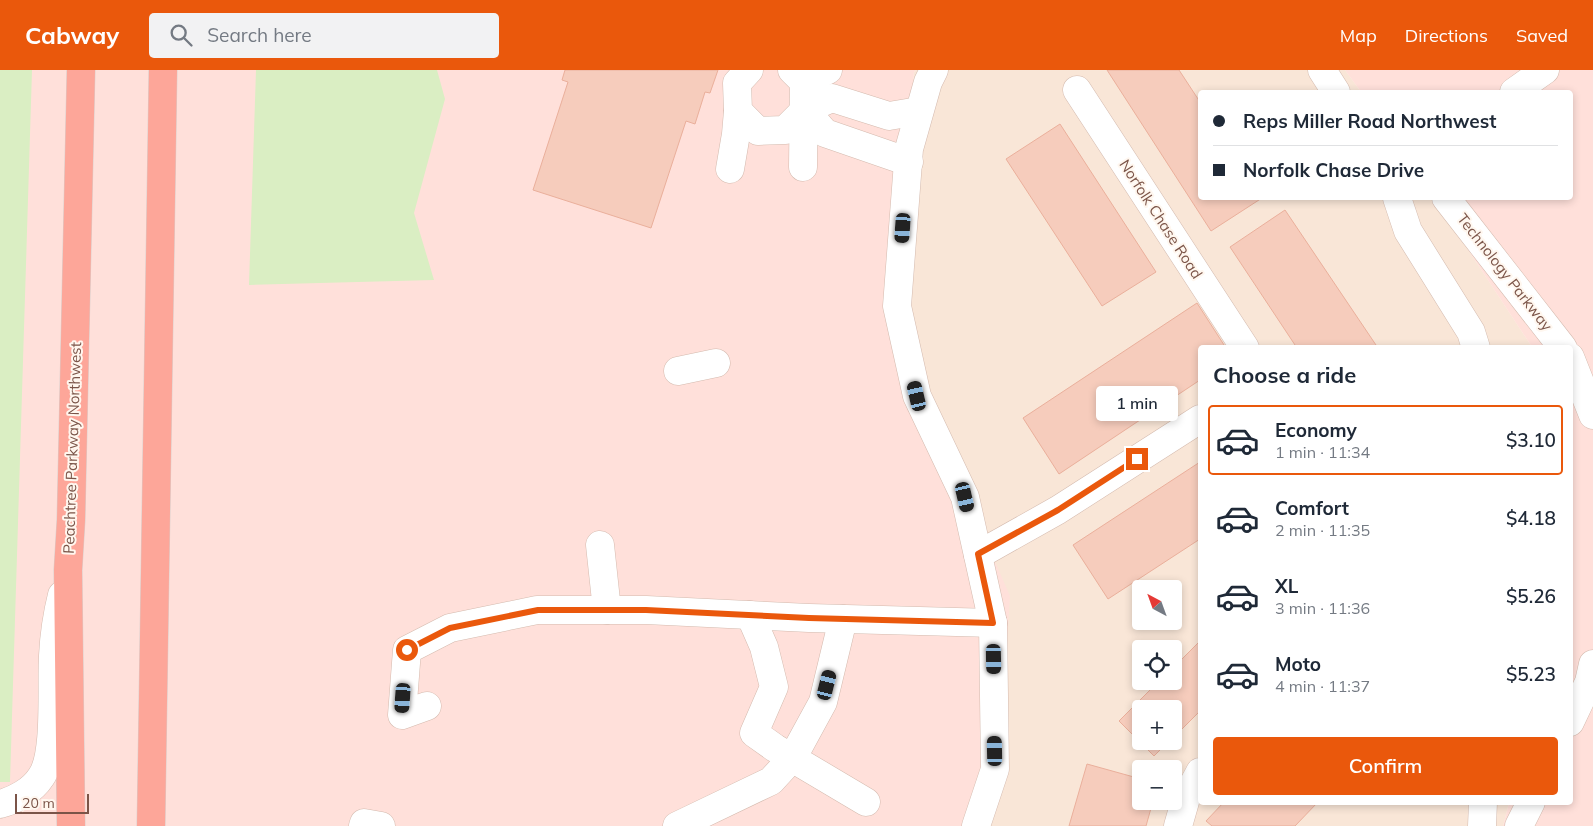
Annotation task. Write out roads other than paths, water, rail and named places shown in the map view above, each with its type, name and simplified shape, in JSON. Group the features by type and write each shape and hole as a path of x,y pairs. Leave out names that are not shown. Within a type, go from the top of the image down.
{"highway":[{"name":"Peachtree Parkway Northwest","path":"71,826 68,570 72,520 81,70"},
{"path":"151,826 163,70"}],"street":[{"path":"730,169 738,111 737,83 750,70"},
{"path":"934,70 928,82 909,149 898,306 917,396 965,497 993,623 996,770 976,826"},
{"path":"1322,70 1335,90"},
{"path":"1517,90 1545,70"},
{"path":"803,167 808,74"},
{"name":"Norfolk Chase Road","path":"1077,90 1243,345"},
{"path":"738,111 758,130 785,130 805,110 832,98 889,116 919,112"},
{"path":"805,110 826,132 909,162"},
{"path":"1398,200 1408,231 1471,332 1475,345"},
{"name":"Technology Parkway","path":"1448,200 1561,345"},
{"path":"678,370 716,363"},
{"path":"1573,364 1591,404"},
{"path":"978,554 1058,510 1198,420"},
{"path":"600,545 607,610"},
{"path":"0,804 11,801 27,791 41,777 50,759 53,655 57,614 68,570"},
{"path":"427,706 402,715 407,650 450,628 538,610 607,610 993,623"},
{"path":"750,615 764,647 774,687 754,733 775,748 866,802"},
{"path":"676,826 770,781 793,757 823,702 843,619"},
{"path":"1573,716 1589,682 1593,664"},
{"path":"1178,826 1186,798 1198,776"},
{"path":"1482,826 1483,805"},
{"path":"1520,826 1530,805"},
{"path":"363,826 364,822 381,826"}]}
